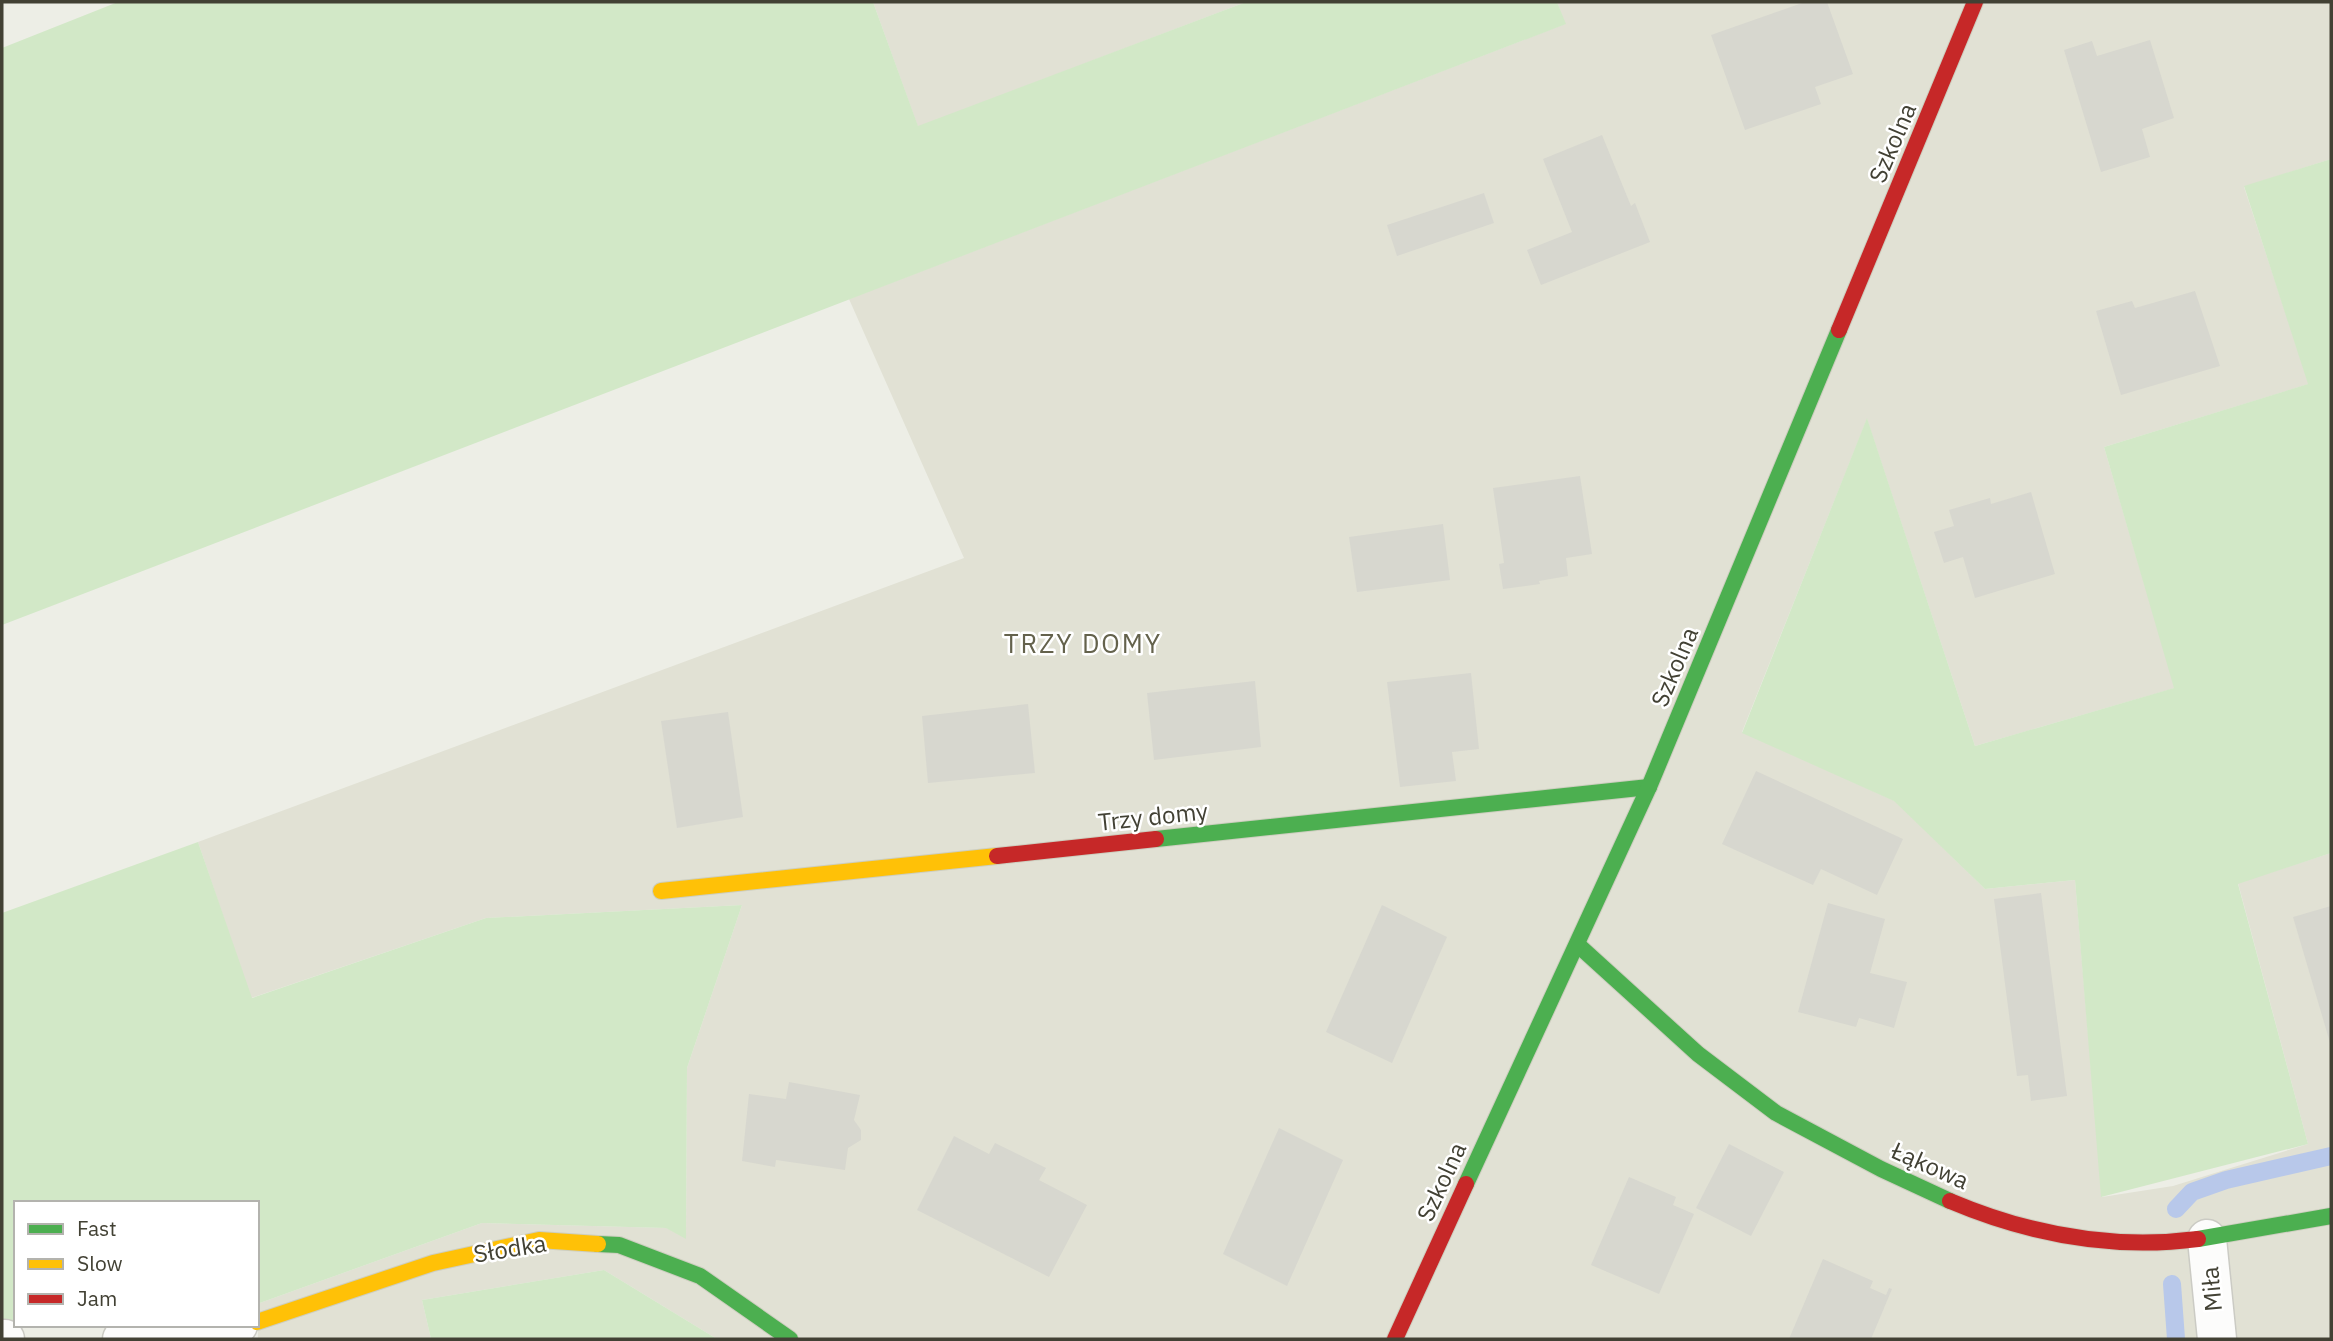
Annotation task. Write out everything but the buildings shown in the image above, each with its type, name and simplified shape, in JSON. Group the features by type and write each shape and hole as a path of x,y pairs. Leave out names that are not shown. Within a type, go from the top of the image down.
{"street":[{"name":"Szkolna","path":"1395,1339 1649,788 1975,2"},
{"name":"Trzy domy","path":"661,891 1649,788"},
{"name":"Łąkowa","path":"1578,945 1714,1068 1778,1114 1941,1198 2011,1224 2061,1237 2146,1243 2207,1239 2331,1216"},
{"name":"Miła","path":"2207,1239 2217,1339"},
{"name":"Słodka","path":"259,1321 433,1263 540,1240 618,1245 700,1276 790,1339"},
{"path":"122,1339 143,1339 224,1327"}],"shaded area":[{"path":"873,2 1246,2 918,127"},
{"path":"1557,2 2331,2 2331,159 2244,187 2309,384 2104,447 2175,688 1975,746 1867,419 1742,732 1895,801 1985,889 2075,880 2102,1197 2173,1186 2308,1144 2238,883 2331,853 2331,1339 717,1339 604,1270 422,1300 431,1339 258,1339 259,1303 482,1223 667,1228 686,1238 687,1068 742,905 486,918 251,998 198,842 964,558 849,299 1565,24"}],"green space":[{"path":"118,2 873,2 918,126 1246,2 1557,2 1566,24 2,625 2,48"},
{"path":"2331,159 2331,853 2238,884 2308,1144 2101,1197 2075,880 1985,889 1894,801 1742,733 1867,418 1975,746 2174,688 2104,447 2308,384 2244,186"},
{"path":"198,842 252,998 486,918 742,905 687,1068 686,1239 666,1228 482,1223 259,1303 259,1201 14,1201 14,1324 2,1322 2,913"},
{"path":"604,1270 717,1339 431,1339 422,1300"}],"waterway":[{"path":"2176,1209 2192,1192 2226,1180 2331,1156"},
{"path":"2172,1284 2176,1339"}],"traffic: fast":[{"path":"1466,1184 1649,787 1839,330"},
{"path":"1156,839 1649,787"},
{"path":"1578,945 1698,1054 1776,1113 1881,1169 1950,1201"},
{"path":"2198,1239 2331,1216"},
{"path":"598,1244 619,1245 700,1276 790,1339"}],"traffic: slow":[{"path":"661,891 997,856"},
{"path":"259,1321 433,1263 539,1240 598,1244"}],"traffic: jam":[{"path":"1839,330 1975,2"},
{"path":"997,856 1156,839"},
{"path":"1395,1339 1466,1184"},
{"path":"1950,1201 2010,1222 2071,1237 2134,1242 2198,1239"}],"district":[{"name":"TRZY DOMY","path":"1083,644"}]}
